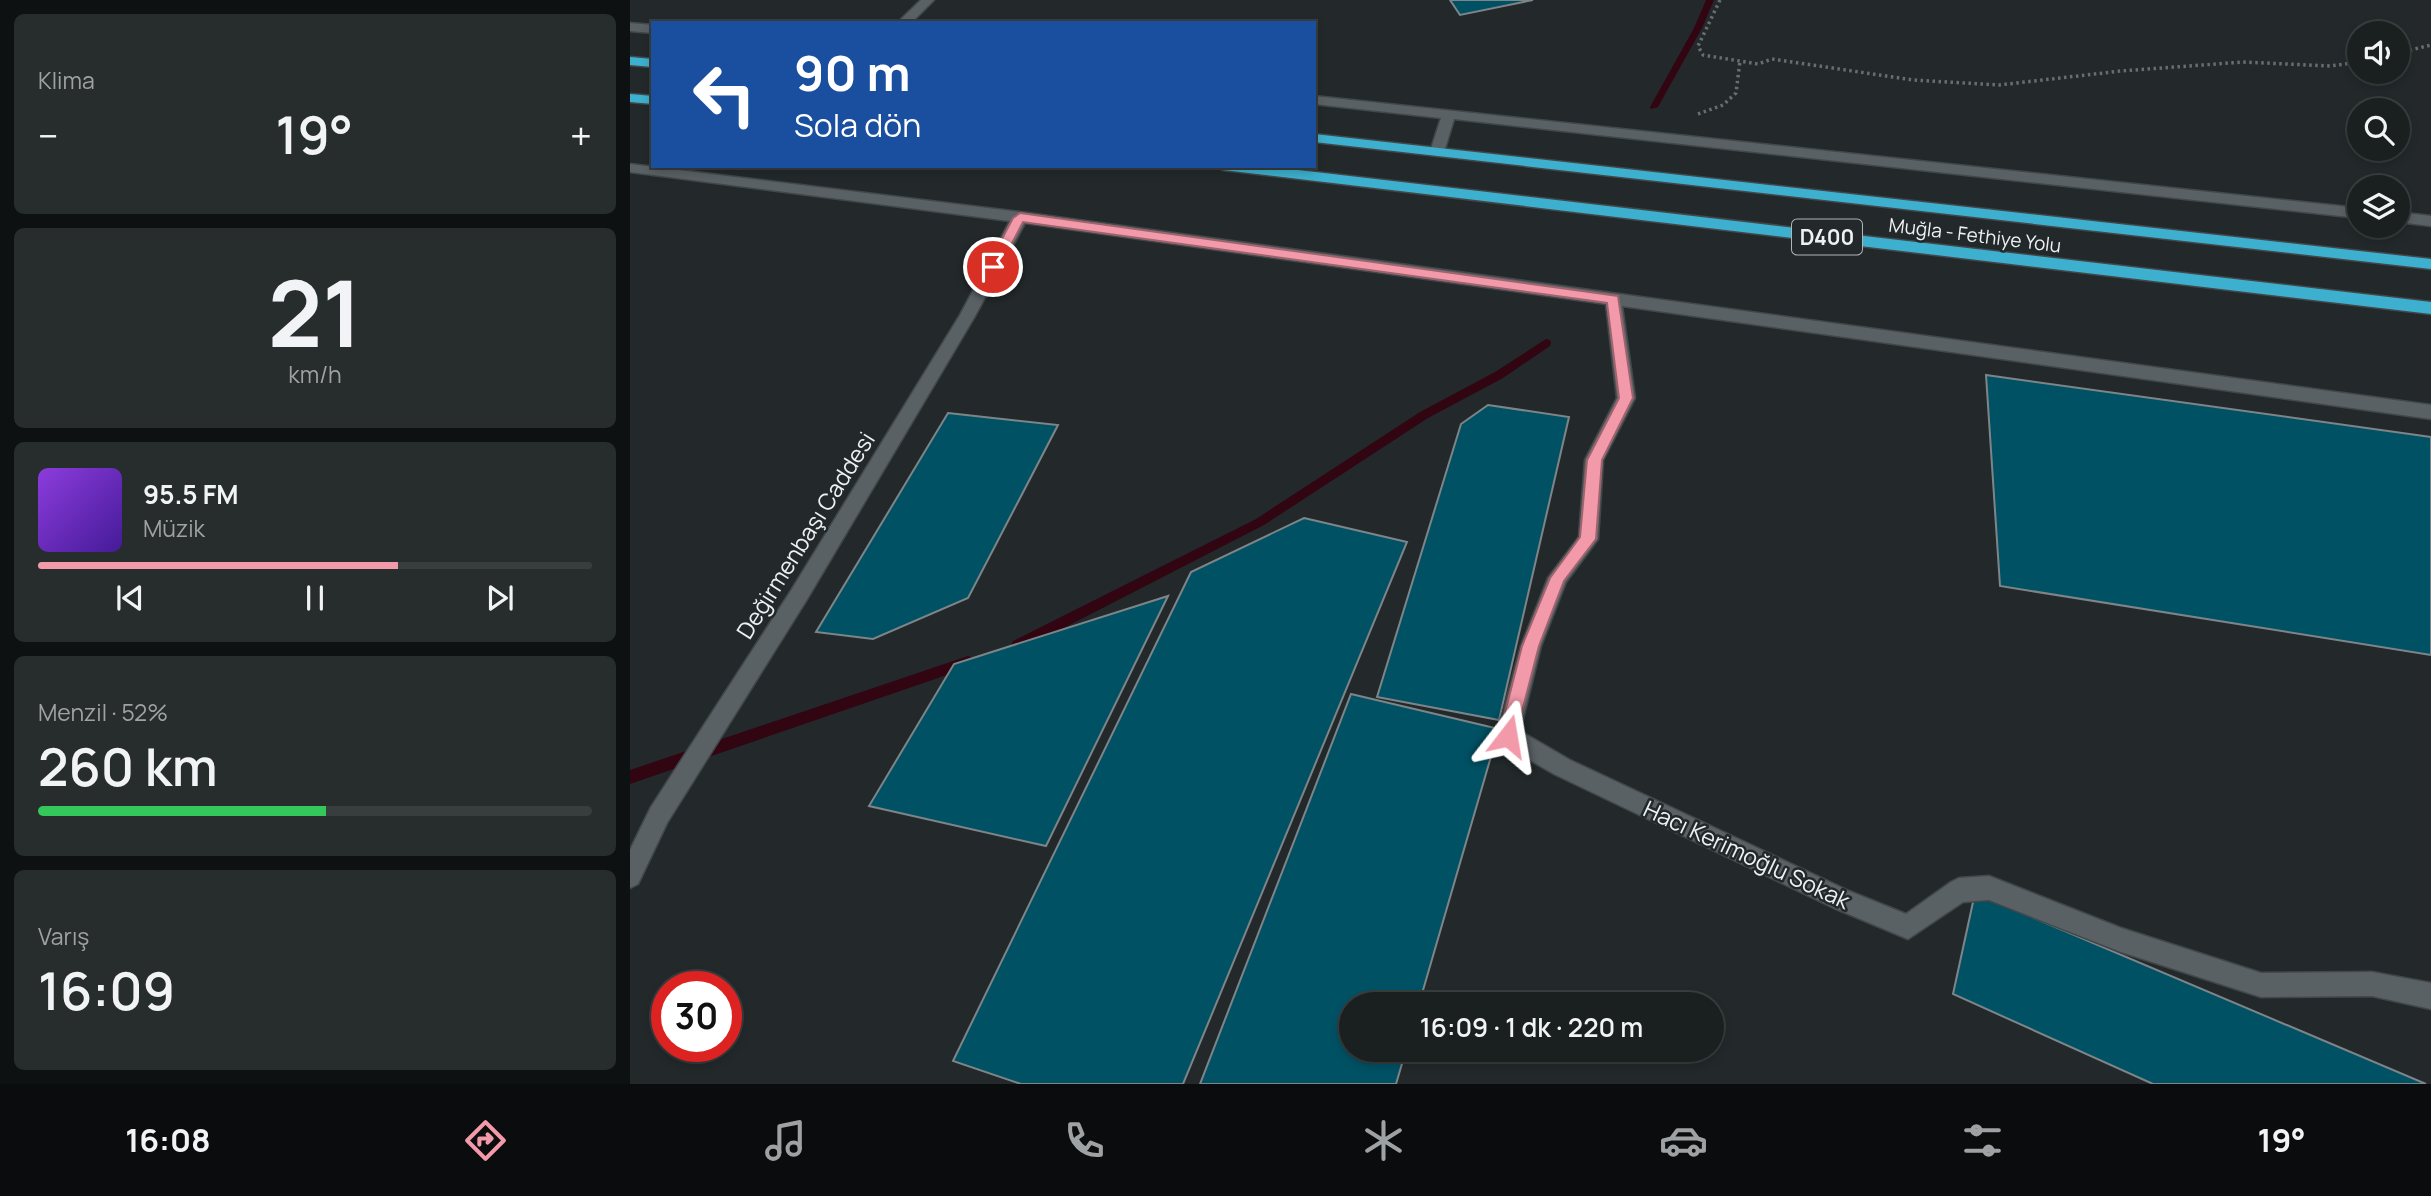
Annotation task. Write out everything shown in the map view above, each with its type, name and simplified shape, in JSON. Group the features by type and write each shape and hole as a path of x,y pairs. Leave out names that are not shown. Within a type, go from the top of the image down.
{"highway":[{"path":"630,61 651,63"},
{"path":"630,98 651,100"},
{"name":"Muğla - Fethiye Yolu","path":"1316,138 2431,264"},
{"name":"Muğla - Fethiye Yolu","path":"1240,168 2431,308"}],"street":[{"path":"905,21 928,0"},
{"path":"630,27 651,29"},
{"path":"1316,100 2347,212"},
{"path":"1437,152 1449,114"},
{"path":"630,169 1020,218 2431,412"},
{"name":"Değirmenbaşı Caddesi","path":"630,876 659,815 799,595 960,327 1020,218"},
{"path":"2410,218 2431,221"},
{"name":"Hacı Kerimoğlu Sokak","path":"1613,299 1626,398 1594,460 1588,539 1558,578 1531,646 1508,736 1562,766 1806,883 1908,927 1959,890 1989,888 2122,940 2261,985 2372,984 2431,996"}],"path":[{"path":"1720,0 1698,46 1703,55 1758,64 1772,59 1935,81 1999,85 2059,81 2118,71 2247,62 2301,63 2336,68 2347,65"},
{"path":"2410,50 2431,45"},
{"path":"1680,139 1685,123 1702,111 1723,105 1736,93 1740,61"}],"building":[{"path":"1450,0 1533,0 1460,15"},
{"path":"1986,375 2431,437 2431,655 2000,586"},
{"path":"1488,405 1569,417 1499,720 1377,697 1461,424"},
{"path":"948,413 1058,425 968,598 873,639 816,632"},
{"path":"1304,518 1407,542 1183,1084 1021,1084 953,1061 1191,572"},
{"path":"1168,596 1046,846 869,806 954,664"},
{"path":"1351,694 1499,729 1422,992 1339,992 1339,1062 1402,1062 1396,1084 1200,1084"},
{"path":"1975,893 2426,1084 2153,1084 1953,994"}],"waterway":[{"path":"1654,107 1698,28 1710,0"},
{"path":"1018,645 1260,522 1424,415 1499,375 1546,343"},
{"path":"630,777 968,662"}],"route":[{"path":"993,267 1020,218 1613,299 1626,398 1594,460 1588,539 1558,578 1531,646 1508,736"}]}
